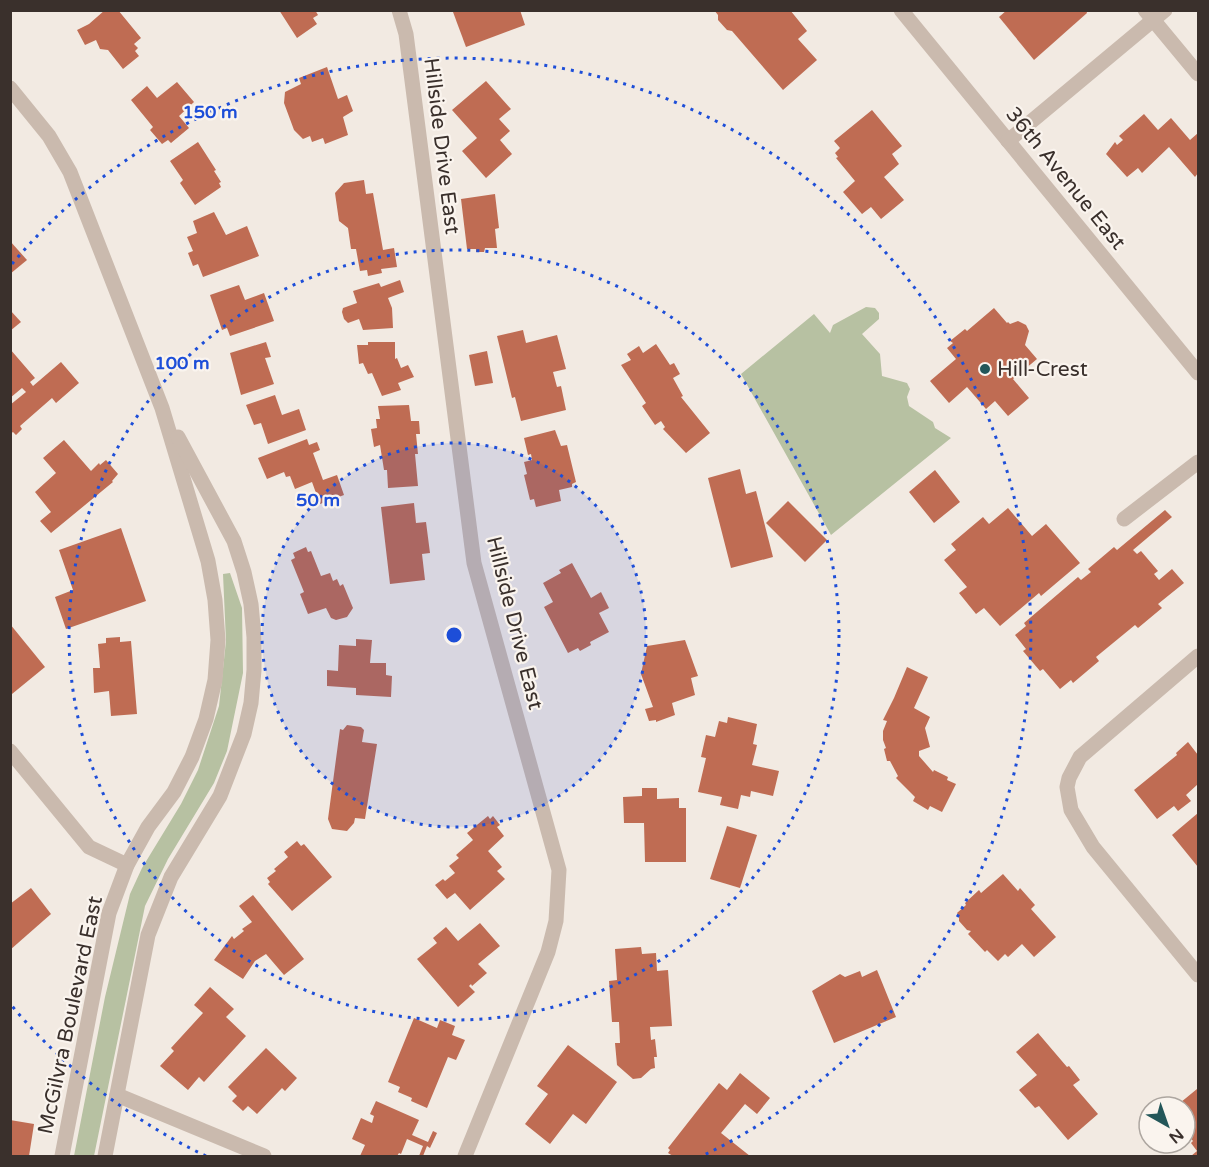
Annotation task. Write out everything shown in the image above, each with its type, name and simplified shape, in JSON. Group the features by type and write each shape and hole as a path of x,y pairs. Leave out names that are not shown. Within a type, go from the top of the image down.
{"street":[{"name":"Hillside Drive East","path":"399,10 408,45 474,563 559,870 556,921 548,952 465,1156"},
{"name":"36th Avenue East","path":"901,10 1198,373"},
{"path":"1008,141 1155,14 1198,74"},
{"name":"McGilvra Boulevard East","path":"10,88 49,136 70,172 162,408 208,561 215,600 218,640 215,680 206,719 192,757 174,792 148,827 127,865 109,913 62,1156"},
{"name":"McGilvra Boulevard East","path":"105,1156 148,934 171,876 220,796 233,766 251,703 254,670 251,604 234,541 162,408"},
{"path":"1124,519 1198,462"},
{"path":"1198,659 1080,757 1067,787 1071,810 1093,847 1198,975"},
{"path":"10,751 89,848 127,865"},
{"path":"117,1095 264,1156"}],"green space":[{"path":"866,307 875,308 879,313 879,319 862,334 880,354 882,376 907,383 910,389 907,397 909,406 933,422 935,428 951,438 831,535 741,374 814,314 830,333 833,325"},
{"path":"230,573 242,608 243,673 227,751 214,783 168,859 145,906 94,1156 74,1156 105,997 130,894 142,868 181,804 198,770 219,706 226,641 223,574"}],"building":[{"path":"105,10 118,10 141,38 134,44 138,48 135,51 139,56 123,69 108,50 100,49 96,40 85,45 77,30 89,24"},
{"path":"279,10 315,10 318,15 313,18 317,24 297,38"},
{"path":"456,10 520,10 525,25 466,47 453,12"},
{"path":"714,10 790,10 807,31 798,39 817,60 783,90 732,31 727,30 718,20 718,15"},
{"path":"1007,10 1086,10 1087,13 1034,60 999,17"},
{"path":"327,67 338,99 347,95 353,111 343,117 348,135 325,144 323,138 312,142 310,136 303,139 294,130 284,103 285,92 301,84 299,78"},
{"path":"486,81 511,109 499,119 510,131 500,140 512,154 486,178 462,151 477,138 452,110"},
{"path":"177,82 194,102 179,116 189,128 171,143 168,140 162,144 150,130 153,127 131,100 147,86 157,98"},
{"path":"872,110 902,146 892,154 899,164 884,177 904,200 881,219 871,207 862,214 843,192 855,181 836,158 838,157 835,153 840,148 834,141"},
{"path":"1144,114 1158,130 1171,118 1190,140 1198,133 1198,173 1195,177 1169,147 1142,173 1138,168 1127,177 1106,154 1115,142 1117,145 1123,140 1119,136"},
{"path":"198,142 216,170 214,171 221,182 219,183 221,187 195,205 180,183 183,180 170,161"},
{"path":"364,180 366,194 373,193 383,250 394,248 397,267 381,269 382,273 368,276 367,270 360,271 356,249 351,249 348,228 339,221 335,193 344,183"},
{"path":"495,194 499,228 495,229 497,248 485,248 484,252 467,249 461,199"},
{"path":"214,212 226,235 247,226 259,256 203,277 198,264 193,266 188,253 193,251 187,237 197,233 193,221"},
{"path":"10,241 27,260 10,274"},
{"path":"400,280 404,292 388,298 392,308 393,328 363,330 359,319 348,323 344,319 343,308 357,303 353,291 379,283 381,287"},
{"path":"239,285 245,300 264,293 274,321 230,336 227,328 222,330 210,295"},
{"name":"Hill-Crest","path":"994,308 1007,323 1018,321 1026,325 1029,331 1025,345 1037,359 1013,379 1029,398 1008,416 995,401 986,409 967,387 949,403 930,381 956,359 947,348 953,343 950,341 965,329 967,331"},
{"path":"10,310 21,322 10,331"},
{"path":"523,330 526,343 557,335 566,369 553,372 557,387 561,386 566,410 521,421 515,397 512,398 497,336"},
{"path":"266,342 271,357 265,358 274,384 241,395 230,353"},
{"path":"368,342 395,342 395,359 397,358 401,368 408,365 414,377 398,383 401,390 382,396 372,373 368,374 363,363 359,364 357,345 368,345"},
{"path":"656,344 670,365 674,363 680,374 673,378 683,396 681,397 710,433 686,453 663,429 665,427 661,421 655,425 642,406 646,403 621,365 631,360 627,354 639,346 643,353"},
{"path":"10,349 35,378 30,382 33,386 61,362 79,383 56,403 52,398 20,426 22,429 16,435 13,432 10,434 10,405 26,392 22,388 10,398"},
{"path":"487,351 493,383 475,386 469,355"},
{"path":"275,395 282,415 299,409 306,430 268,444 261,423 254,425 246,405"},
{"path":"409,405 411,421 419,421 420,434 416,434 418,454 415,454 418,486 388,488 387,470 384,470 380,445 374,447 371,429 377,428 376,419 380,419 378,406"},
{"path":"555,430 561,446 567,445 576,482 572,484 572,487 559,490 561,501 536,507 534,499 530,500 524,475 527,474 524,462 532,460 531,454 528,455 524,438"},
{"path":"307,439 309,445 317,442 320,450 313,453 323,480 337,475 344,495 320,504 312,482 295,489 290,476 286,477 284,472 267,479 258,458"},
{"path":"64,440 91,471 106,460 118,474 113,482 51,533 40,521 51,512 35,492 56,473 43,458"},
{"path":"740,469 746,494 756,491 773,557 731,568 708,478"},
{"path":"935,470 960,502 934,523 909,492"},
{"path":"788,501 827,540 805,562 766,523"},
{"path":"414,503 416,523 426,522 430,553 422,554 425,580 390,584 381,507"},
{"path":"1008,508 1032,536 1046,524 1080,563 1000,626 984,608 976,614 959,593 967,587 944,560 956,550 951,544 983,517 989,524"},
{"path":"1165,510 1172,517 1133,550 1137,554 1141,551 1158,571 1154,574 1159,580 1172,569 1184,583 1158,604 1162,608 1138,628 1135,625 1096,657 1099,661 1073,683 1071,680 1060,689 1023,651 1026,649 1015,635 1026,626 1024,623 1078,577 1081,580 1091,572 1088,569 1114,547 1117,550"},
{"path":"121,528 146,601 66,629 55,597 73,590 59,550"},
{"path":"306,547 308,552 311,551 321,576 330,573 333,581 337,579 340,586 343,584 353,608 347,617 336,620 331,618 326,608 308,614 300,594 304,592 291,560 295,558 293,553"},
{"path":"572,563 591,598 601,592 609,608 599,613 609,632 590,642 591,645 580,651 578,648 568,653 544,607 553,602 543,583 561,573 559,570"},
{"path":"10,624 45,667 12,694 10,692"},
{"path":"120,637 120,642 131,641 137,714 111,716 109,691 94,693 93,668 100,668 98,644 106,643 106,638"},
{"path":"356,639 372,640 370,663 386,663 386,675 392,676 391,697 356,695 356,688 327,686 327,670 338,671 339,645 356,646"},
{"path":"685,640 698,676 691,678 695,695 672,703 675,715 656,722 656,720 649,721 645,709 653,707 641,674 647,646"},
{"path":"907,667 928,677 914,708 930,717 925,728 930,747 919,751 919,756 933,772 934,770 948,777 947,780 956,784 942,812 930,806 928,810 913,801 915,797 896,778 898,776 890,761 887,761 884,749 886,748 883,731 887,721 883,720"},
{"path":"728,717 757,724 753,744 757,745 752,765 779,771 773,796 751,791 750,797 741,795 738,809 720,805 722,797 698,792 706,758 701,757 706,735 715,737 719,721 727,723"},
{"path":"347,725 361,727 364,730 362,742 377,744 365,819 355,818 347,831 332,829 328,819 340,729 343,730"},
{"path":"1188,742 1198,755 1198,784 1186,795 1191,801 1178,811 1174,806 1157,819 1134,790 1177,755 1176,753"},
{"path":"642,788 657,788 657,799 679,798 679,808 686,808 686,862 645,862 644,823 624,823 623,797 642,796"},
{"path":"1198,813 1198,867 1172,835"},
{"path":"488,816 490,819 493,816 504,836 488,851 502,867 497,871 505,879 470,910 455,893 447,899 435,885 455,873 449,866 459,858 456,855 473,840 467,833"},
{"path":"727,826 757,835 740,888 710,879"},
{"path":"297,841 301,846 304,844 332,877 292,911 268,884 270,882 267,878 288,857 284,852"},
{"path":"1003,874 1035,905 1031,909 1056,937 1034,957 1022,944 1008,957 1005,954 998,961 987,950 985,952 968,934 971,931 959,921 957,913 966,905 965,903 979,890 981,893"},
{"path":"31,888 51,914 10,950 10,904"},
{"path":"253,895 304,959 284,975 266,954 255,961 243,979 214,960 232,936 234,939 252,922 239,906"},
{"path":"480,923 500,946 478,964 487,973 469,986 475,992 458,1007 417,959 437,943 433,938 446,927 458,941"},
{"path":"641,947 642,954 656,953 657,971 668,970 672,1026 650,1027 651,1040 655,1039 657,1057 654,1057 655,1068 641,1078 633,1079 617,1065 615,1043 620,1043 619,1022 612,1022 609,981 617,980 615,949"},
{"path":"877,970 896,1017 834,1043 812,991 840,974 845,977 860,971 862,977"},
{"path":"210,987 234,1009 226,1017 246,1036 204,1082 199,1077 188,1090 160,1066 174,1051 171,1048 203,1013 194,1005"},
{"path":"414,1018 437,1028 440,1020 455,1026 452,1035 465,1040 456,1060 448,1057 427,1108 411,1101 412,1098 398,1092 400,1087 388,1082"},
{"path":"1038,1033 1080,1080 1073,1085 1098,1114 1068,1140 1039,1106 1035,1108 1019,1090 1037,1075 1016,1052"},
{"path":"568,1045 617,1082 586,1124 573,1114 550,1144 525,1124 548,1094 537,1086"},
{"path":"266,1048 297,1078 285,1091 282,1088 257,1114 248,1106 243,1111 232,1101 237,1096 228,1087"},
{"path":"740,1073 770,1098 757,1114 745,1104 721,1133 750,1156 673,1156 668,1153 670,1150 668,1148 719,1083 727,1090"},
{"path":"1197,1089 1198,1156 1191,1156 1197,1155 1197,1095 1190,1095"},
{"path":"376,1101 419,1120 412,1135 428,1142 433,1131 437,1133 430,1148 427,1146 423,1156 419,1156 423,1146 407,1139 401,1154 397,1156 360,1156 365,1145 352,1139 361,1118 372,1123 374,1116 370,1114"},
{"path":"10,1120 34,1124 29,1156 10,1156"}],"place":[{"name":"Hill-Crest","path":"985,369"}]}
